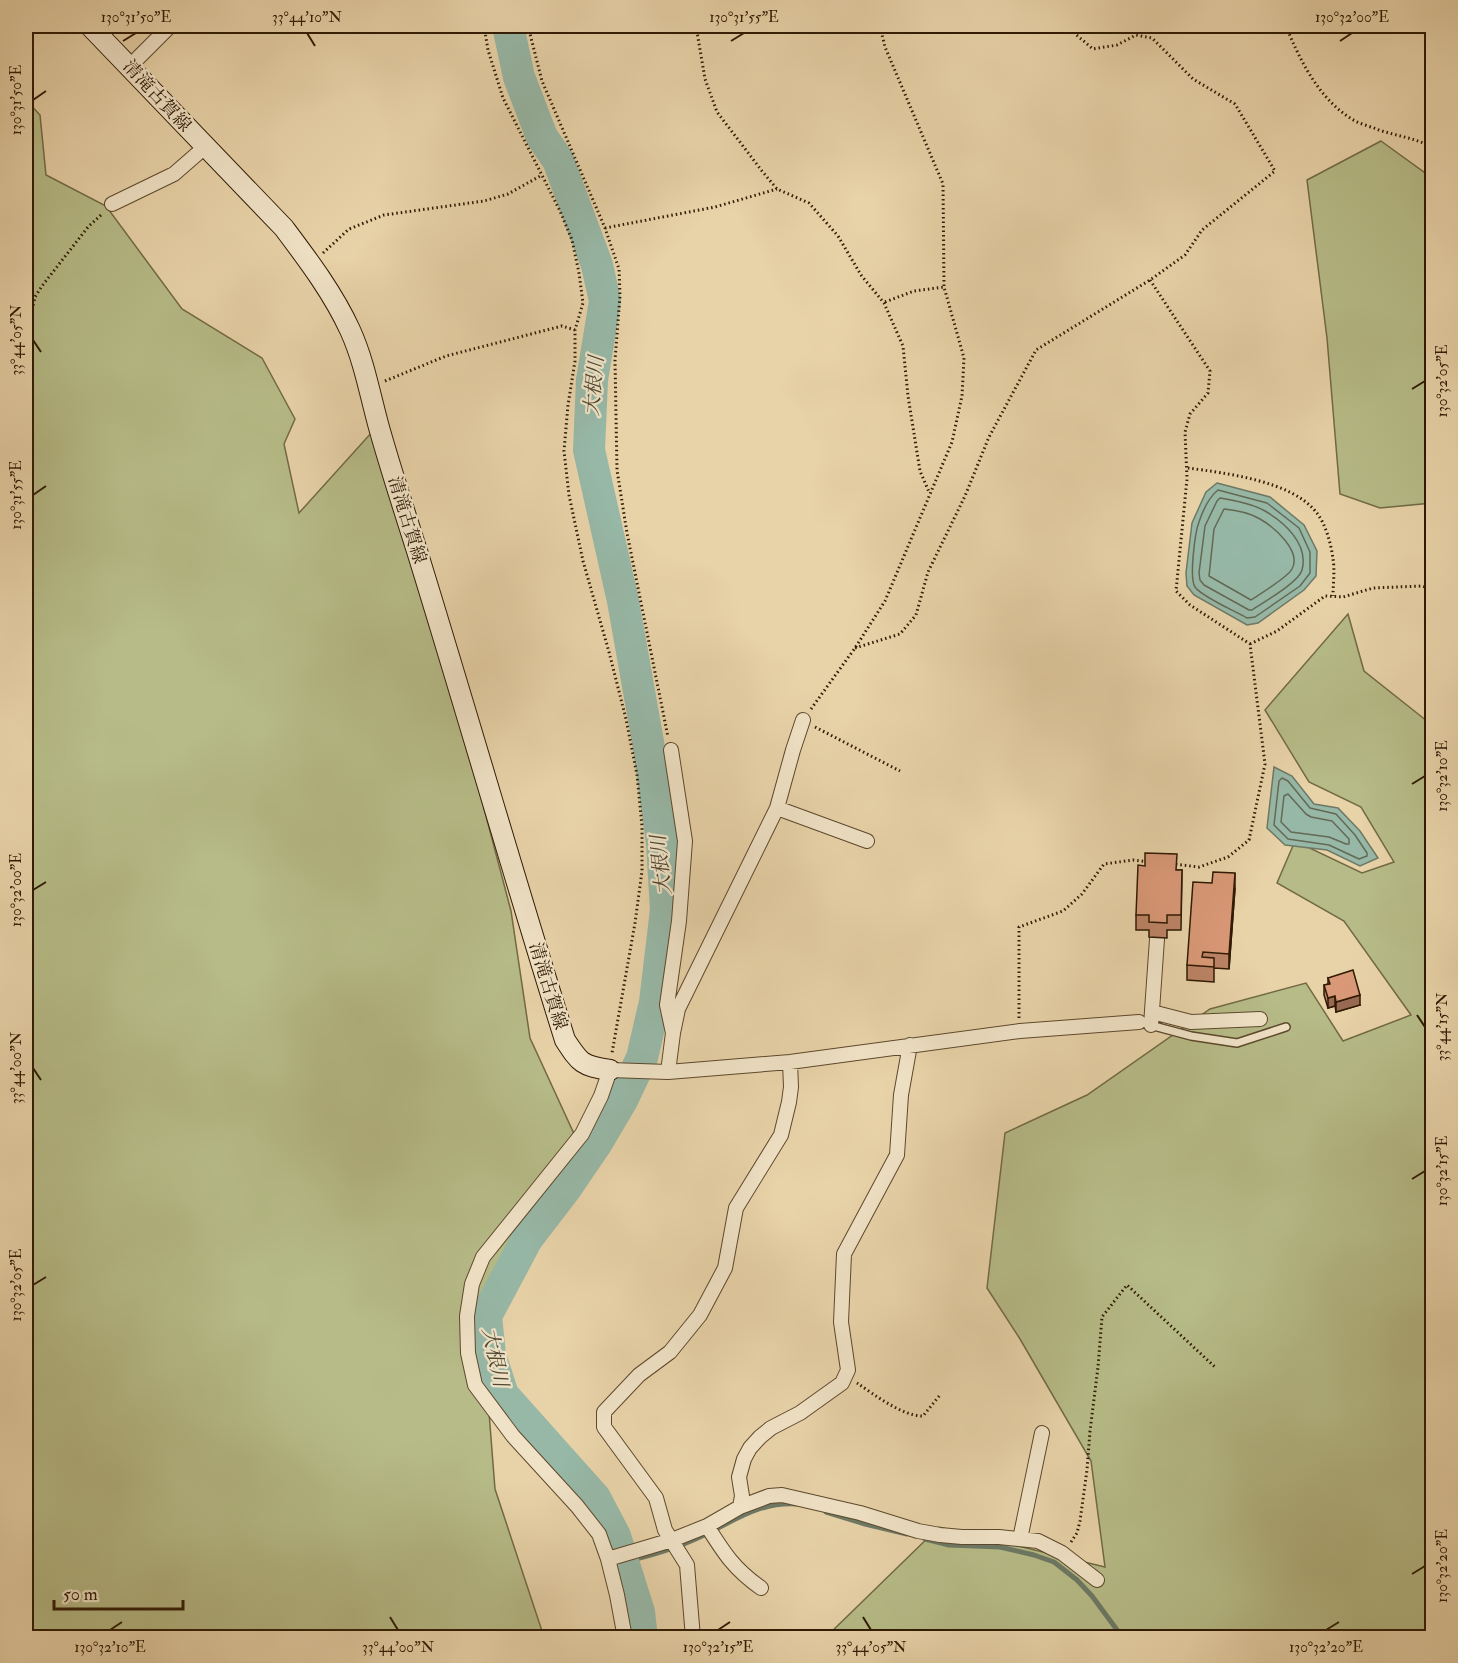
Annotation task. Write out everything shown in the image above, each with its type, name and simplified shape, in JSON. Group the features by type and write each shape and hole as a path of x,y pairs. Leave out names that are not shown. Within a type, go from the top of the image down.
{"main road":[{"name":"清滝古賀線","path":"90,26 284,228 312,264 350,330 362,361 381,437 565,1040 578,1060 590,1067 610,1070"}],"street":[{"path":"129,67 170,26"},
{"path":"112,204 174,174 206,147"},
{"path":"668,1072 678,1009 777,808 803,720"},
{"path":"671,750 686,841 679,921 667,1005 673,1033"},
{"path":"777,808 867,841"},
{"path":"1147,1020 1157,939"},
{"path":"625,1638 618,1595 599,1534 577,1506 513,1436 475,1385 468,1353 467,1316 472,1284 483,1257 582,1134 601,1096 610,1070 668,1072 790,1062 1020,1031 1147,1020 1191,1022 1260,1019"},
{"path":"740,1508 742,1496 740,1478 744,1459 750,1448 771,1428 800,1413 842,1383 846,1376 848,1370 841,1322 844,1254 897,1155 901,1095 910,1045"},
{"path":"693,1638 687,1565 665,1530 656,1498 604,1427 604,1412 639,1375 670,1352 700,1316 725,1268 736,1208 781,1134 791,1087 790,1062"},
{"path":"1020,1539 1042,1433"},
{"path":"608,1559 672,1540 769,1496 783,1495 860,1512 918,1531 962,1537 999,1537 1038,1542 1062,1553 1097,1580"},
{"path":"707,1526 730,1562 761,1588"}],"lane":[{"path":"1147,1020 1191,1036 1237,1043 1286,1027"}],"path":[{"path":"484,26 488,50 504,98 572,240 583,303 575,330 574,361 564,451 569,495 583,561 626,719 637,775 642,826 642,871 610,1070"},
{"path":"528,26 542,81 605,228 619,269 620,296 615,360 617,470 627,533 671,750"},
{"path":"696,26 705,79 717,112 777,189 809,203 838,236 861,275 885,303 903,346 920,471 930,494"},
{"path":"880,26 885,47 943,184 944,287 964,358 962,396 951,442 885,601 855,648 803,720 900,771"},
{"path":"855,648 900,634 916,615 928,572 965,496 989,437 1036,350 1150,280 1185,255 1202,230 1275,171 1235,104 1193,80 1152,38 1136,35 1117,45 1093,49 1066,26"},
{"path":"1286,26 1296,51 1324,95 1340,109 1357,121 1382,131 1406,136 1432,147"},
{"path":"312,264 349,229 384,215 484,201 508,194 542,175"},
{"path":"605,228 715,207 777,189"},
{"path":"26,336 35,297 42,286 88,228 112,204"},
{"path":"1150,280 1210,371 1208,393 1190,414 1185,432 1187,479 1176,591 1190,605 1250,644 1265,764 1249,840 1228,857 1199,867 1166,863"},
{"path":"885,303 914,291 944,287"},
{"path":"369,387 446,356 562,326 575,330"},
{"path":"1187,468 1238,475 1269,484 1305,501 1316,512 1329,538 1334,561 1333,596"},
{"path":"1250,644 1276,631 1326,596 1343,597 1373,588 1422,586 1432,589"},
{"path":"1020,1031 1019,927 1063,911 1082,894 1104,864 1132,860 1155,862"},
{"path":"1062,1553 1077,1533 1080,1521 1102,1317 1127,1285 1216,1368"},
{"path":"846,1376 885,1402 915,1416 923,1416 940,1395"}],"green space":[{"path":"26,100 40,115 46,175 106,206 182,309 262,358 295,419 284,444 299,513 382,421 511,911 530,1038 581,1149 480,1297 495,1489 544,1637 26,1637"},
{"path":"1381,141 1432,178 1432,503 1380,508 1340,494 1327,338 1307,180"},
{"path":"1348,614 1364,671 1432,725 1432,1637 825,1638 939,1527 1105,1567 1091,1461 1020,1339 987,1288 1005,1133 1087,1095 1210,1009 1306,983 1343,1041 1411,1015 1344,921 1277,883 1295,841 1362,873 1394,862 1361,807 1309,782 1265,710"}],"water":[{"path":"1217,483 1270,497 1304,525 1317,551 1316,576 1304,590 1258,623 1247,625 1194,595 1187,586 1186,573 1192,523 1206,492"},
{"path":"1274,767 1292,776 1314,804 1338,808 1360,831 1378,858 1360,866 1327,850 1285,845 1267,828"}],"building":[{"path":"1145,853 1177,854 1176,870 1182,870 1181,915 1167,915 1167,923 1149,922 1149,915 1136,915 1138,865 1145,866"},
{"path":"1213,872 1235,873 1229,954 1203,952 1202,957 1214,958 1214,967 1187,965 1193,882 1212,883"},
{"path":"1353,970 1360,995 1336,1002 1335,996 1328,998 1324,985 1330,984 1328,978"}],"waterway":[{"name":"大根川","path":"508,26 519,77 542,137 558,160 597,265 605,301 592,380 589,450 623,601 648,742 662,844 666,910 655,1002 642,1058 622,1100 596,1144 527,1239 486,1316 490,1355 503,1395 595,1498 615,1536 639,1612 642,1638"},
{"path":"623,1562 683,1544 759,1509 783,1504 797,1504"},
{"path":"826,1512 907,1534"},
{"path":"925,1539 949,1545 1000,1547 1054,1562 1077,1580 1092,1596 1123,1638"}]}
